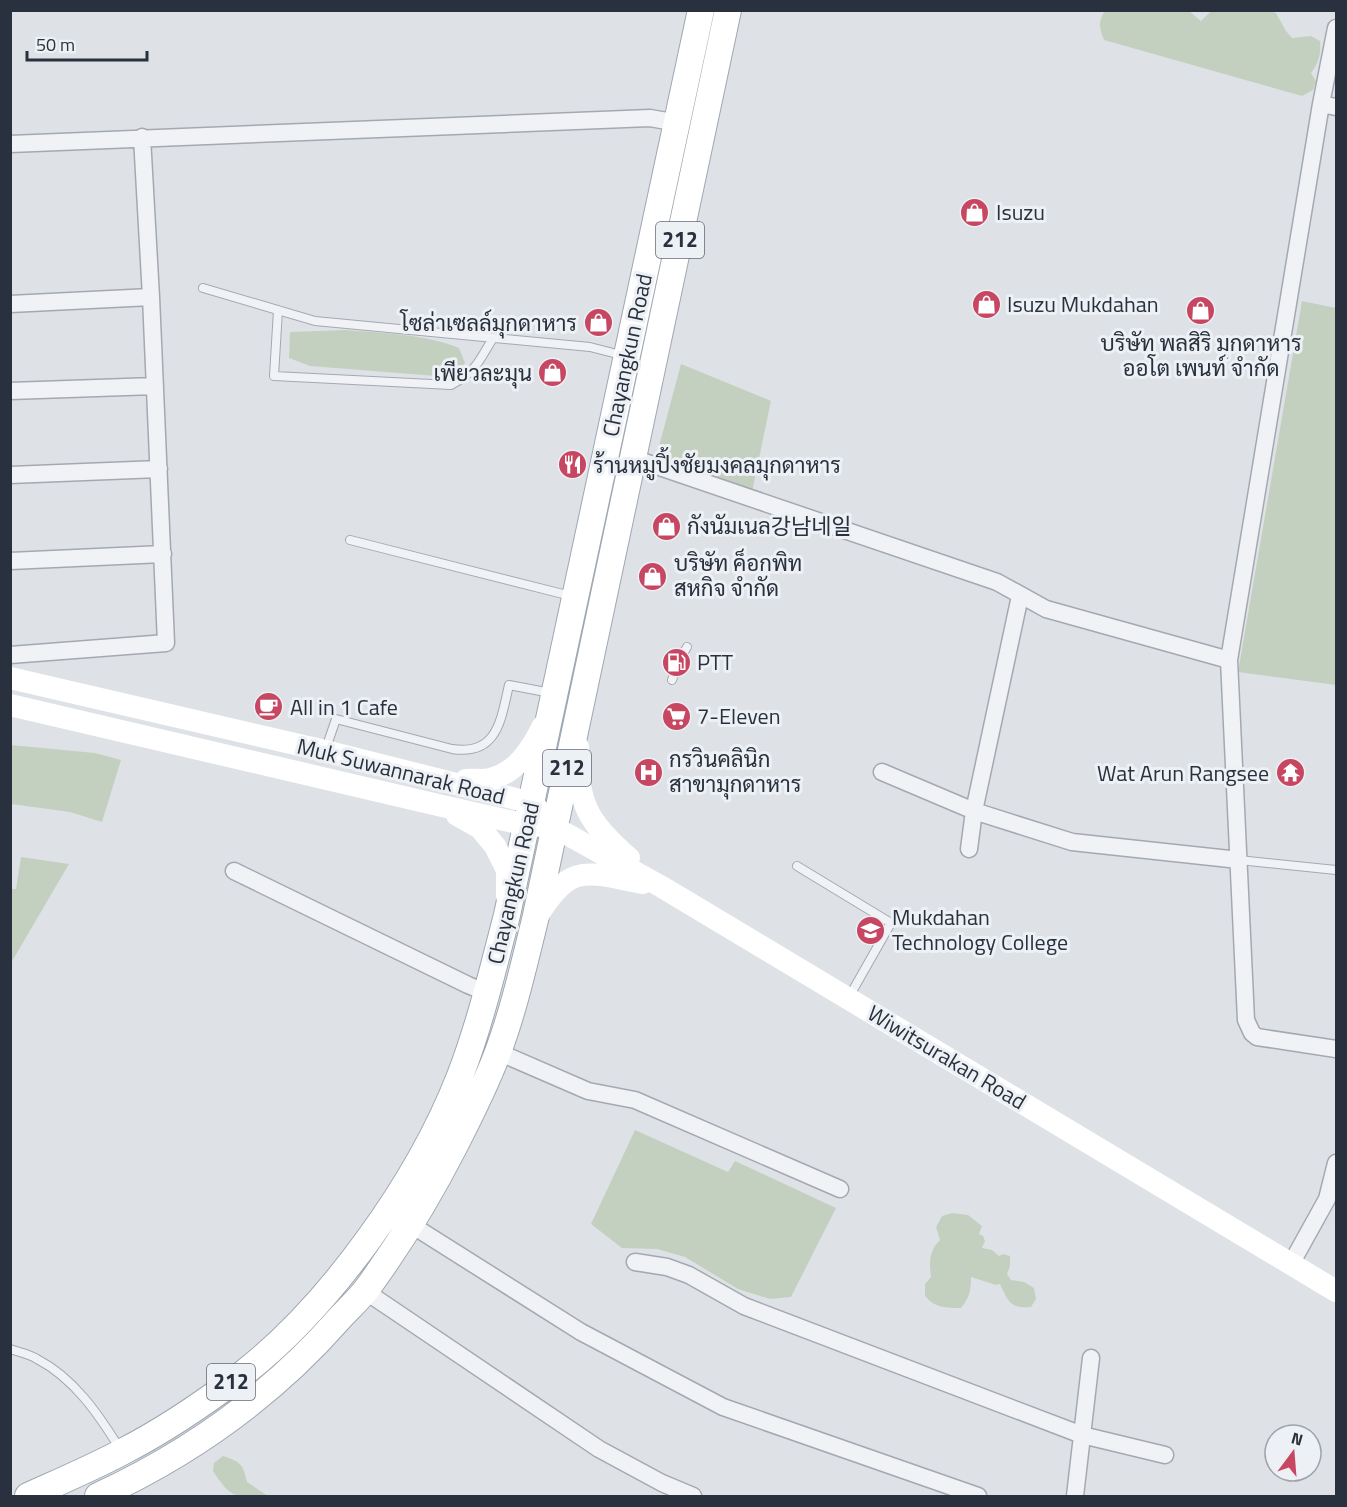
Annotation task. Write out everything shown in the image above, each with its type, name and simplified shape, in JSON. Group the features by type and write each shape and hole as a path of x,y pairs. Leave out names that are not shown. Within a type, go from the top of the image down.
{"main road":[{"name":"Chayangkun Road","path":"28,1497 122,1452 162,1429 241,1376 298,1324 339,1277 388,1210 446,1109 460,1075 487,993 507,915 701,10"},
{"name":"Chayangkun Road","path":"98,1497 182,1453 263,1394 316,1346 365,1291 410,1224 442,1171 498,1052 535,920 728,10"},
{"name":"Muk Suwannarak Road","path":"10,678 441,780 530,814 554,827"},
{"path":"441,780 490,779 508,771 524,759 536,740 553,700"},
{"name":"Muk Suwannarak Road","path":"10,705 438,805 530,814"},
{"path":"579,709 578,770 581,797 594,824 608,840 662,887"},
{"path":"149,738 156,712"},
{"path":"438,805 480,828 495,846 507,870 507,915"},
{"name":"Wiwitsurakan Road","path":"554,827 662,887 1336,1291"},
{"path":"535,920 548,898 573,876 598,875 662,887"}],"street":[{"path":"1336,28 1329,105 1229,660 1246,1020 1248,1027 1257,1037 1336,1049"},
{"path":"10,144 650,117 678,123"},
{"path":"10,655 166,643 142,137"},
{"path":"10,304 151,297"},
{"path":"10,391 155,386"},
{"path":"633,459 997,582 1046,609 1229,660"},
{"path":"10,475 159,469"},
{"path":"10,561 163,554"},
{"path":"969,849 974,811 1020,596"},
{"path":"882,772 974,811 1072,842 1239,860"},
{"path":"234,871 487,993"},
{"path":"498,1052 588,1091 635,1100 840,1189"},
{"path":"1291,1264 1327,1199 1336,1163"},
{"path":"410,1224 581,1332 723,1407 978,1497"},
{"path":"635,1262 668,1267 689,1275 744,1306 1082,1435 1165,1455"},
{"path":"365,1291 599,1449 693,1497"},
{"path":"1075,1497 1091,1358"}],"lane":[{"path":"203,288 315,321 590,347 627,356"},
{"path":"278,310 274,376 451,385 476,368 493,338"},
{"path":"350,540 575,597"},
{"path":"325,751 336,719 452,749 463,751 474,749 485,744 494,736 499,726 509,685 553,700"},
{"path":"1239,860 1336,870"},
{"path":"797,866 891,923 849,999"},
{"path":"10,1349 36,1358 64,1378 100,1417 122,1452"}],"green space":[{"path":"1105,10 1189,11 1201,21 1211,11 1265,10 1276,13 1292,38 1311,36 1320,41 1319,58 1311,73 1316,81 1313,90 1302,96 1104,40 1100,25"},
{"path":"1302,301 1336,308 1336,685 1238,672"},
{"path":"345,330 403,335 446,343 459,348 465,363 460,368 436,376 310,366 289,358 290,332"},
{"path":"681,364 771,401 752,492 660,456 658,450"},
{"path":"11,745 95,753 121,760 102,822 70,812 11,804"},
{"path":"21,857 69,864 11,963 11,889 16,889"},
{"path":"635,1130 728,1172 735,1161 836,1208 791,1297 770,1299 738,1289 685,1257 657,1249 622,1248 591,1224"},
{"path":"952,1213 968,1215 982,1226 979,1234 985,1241 982,1248 992,1250 999,1256 1003,1254 1010,1256 1007,1274 1011,1280 1024,1282 1034,1288 1036,1299 1031,1307 1018,1307 1011,1303 1000,1284 996,1285 971,1277 969,1293 961,1308 941,1306 925,1296 925,1284 931,1277 932,1253 940,1240 936,1227 942,1216"},
{"path":"223,1456 240,1464 247,1482 268,1496 248,1497 230,1492 213,1471 214,1463"}],"place":[{"name":"Isuzu","path":"975,212"},
{"name":"Isuzu Mukdahan","path":"986,304"},
{"name":"บริษัท พลสิริ มุกดาหาร ออโต เพนท์ จำกัด","path":"1201,311"},
{"name":"โซล่าเซลล์มุกดาหาร","path":"598,323"},
{"name":"เพียวละมุน","path":"553,373"},
{"name":"ร้านหมูปิ้งชัยมงคลมุกดาหาร","path":"572,465"},
{"name":"กังนัมเนล강남네일","path":"666,526"},
{"name":"บริษัท ค็อกพิท สหกิจ จำกัด","path":"653,576"},
{"name":"PTT","path":"676,662"},
{"name":"All in 1 Cafe","path":"269,707"},
{"name":"7-Eleven","path":"676,716"},
{"name":"กรวินคลินิก สาขามุกดาหาร","path":"648,772"},
{"name":"Wat Arun Rangsee","path":"1290,773"},
{"name":"Mukdahan Technology College","path":"871,930"}]}
